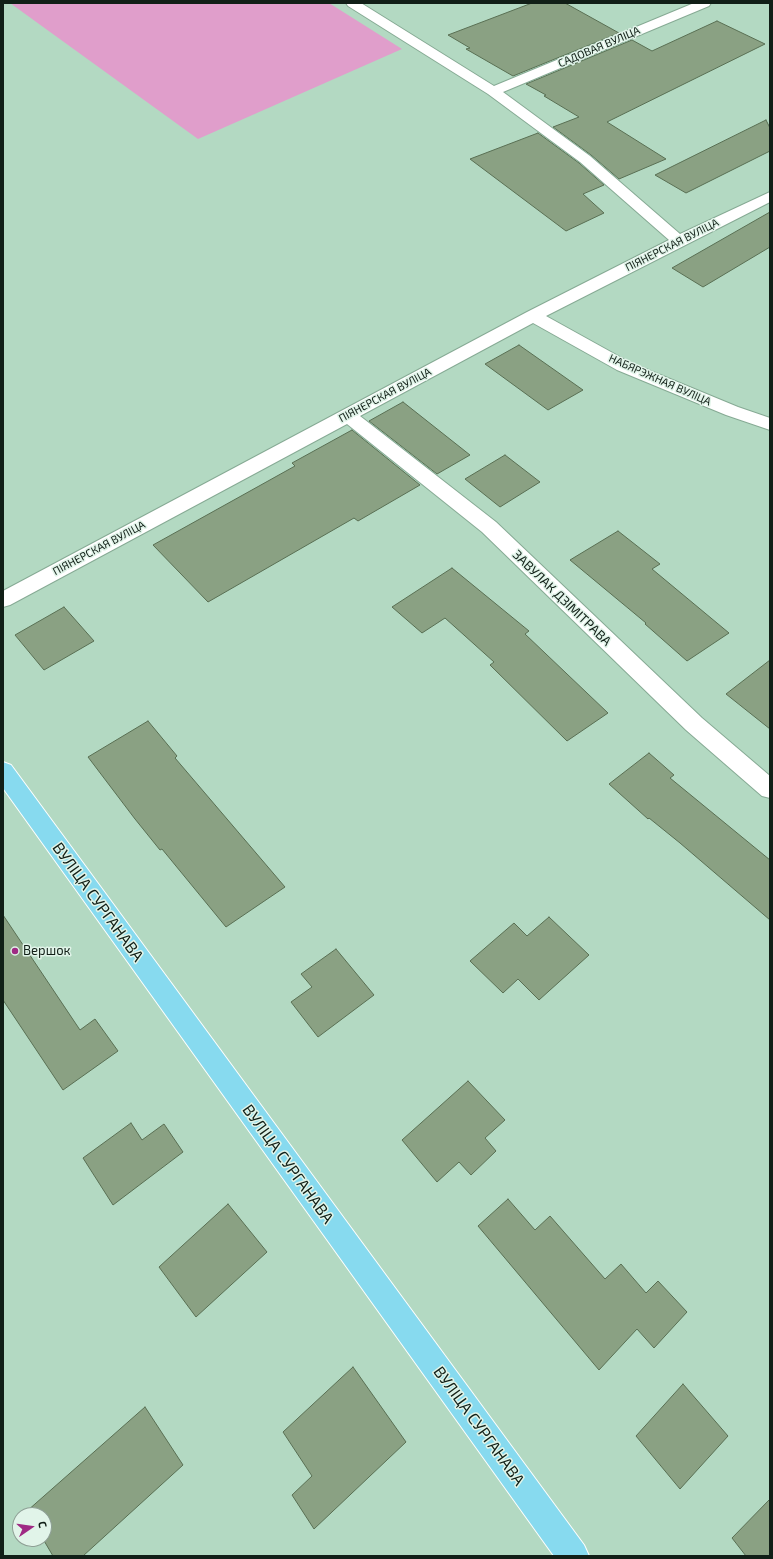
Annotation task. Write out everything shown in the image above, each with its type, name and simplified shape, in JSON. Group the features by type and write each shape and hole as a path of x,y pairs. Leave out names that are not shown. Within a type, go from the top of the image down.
{"main road":[{"name":"ВУЛІЦА СУРГАНАВА","path":"3,771 573,1556"}],"street":[{"path":"352,3 493,91 585,158 679,241"},
{"name":"САДОВАЯ ВУЛІЦА","path":"493,91 705,3"},
{"name":"ПІЯНЕРСКАЯ ВУЛІЦА","path":"3,600 534,316 770,196"},
{"name":"НАБЯРЭЖНАЯ ВУЛІЦА","path":"534,316 623,366 732,411 770,424"},
{"name":"ЗАВУЛАК ДЗІМІТРАВА","path":"347,415 488,527 694,724 770,789"}],"shaded area":[{"path":"10,3 329,3 402,49 198,139"}],"building":[{"path":"532,3 565,3 619,33 513,76 466,49 470,48 448,35"},
{"path":"717,21 765,44 607,122 666,159 619,179 591,155 553,127 579,117 544,96 546,95 526,84 632,40 652,51"},
{"path":"766,120 770,128 770,151 686,193 655,175"},
{"path":"538,133 579,163 604,185 583,194 604,213 566,231 470,159"},
{"path":"770,212 770,247 703,287 672,268"},
{"path":"519,345 583,390 548,410 485,364"},
{"path":"403,402 470,455 437,474 369,421"},
{"path":"352,430 420,485 358,521 354,518 208,602 153,545 295,466 292,463"},
{"path":"505,455 540,482 500,507 465,479"},
{"path":"618,531 660,564 652,569 729,633 687,661 645,624 646,623 570,560"},
{"path":"452,568 529,631 525,634 608,713 567,741 490,665 494,662 445,618 422,633 392,607"},
{"path":"64,607 94,641 44,670 15,635"},
{"path":"770,660 770,729 726,694"},
{"path":"148,721 177,756 175,758 285,887 226,927 162,849 160,850 88,757"},
{"path":"649,753 674,775 670,778 770,860 770,920 680,843 649,818 648,819 609,784"},
{"path":"3,915 80,1030 95,1019 118,1051 63,1090 3,1000"},
{"path":"549,917 589,955 539,1000 518,979 503,993 470,961 514,923 527,936"},
{"path":"336,949 374,995 318,1037 291,1002 312,987 301,974"},
{"path":"468,1081 505,1120 485,1138 496,1151 471,1175 459,1162 437,1182 402,1140"},
{"path":"131,1123 142,1140 164,1124 183,1152 113,1205 83,1158"},
{"path":"508,1199 535,1230 550,1216 605,1279 621,1264 646,1293 658,1281 687,1312 654,1348 637,1329 599,1370 478,1226"},
{"path":"228,1204 267,1252 196,1317 159,1267"},
{"path":"353,1367 406,1442 314,1529 292,1495 312,1476 283,1432"},
{"path":"683,1384 728,1436 680,1489 636,1436"},
{"path":"145,1407 183,1465 83,1556 53,1556 48,1547 52,1547 52,1507 32,1507"},
{"path":"770,1499 770,1556 746,1556 732,1538"}],"place":[{"name":"Вершок","path":"15,951"}]}
